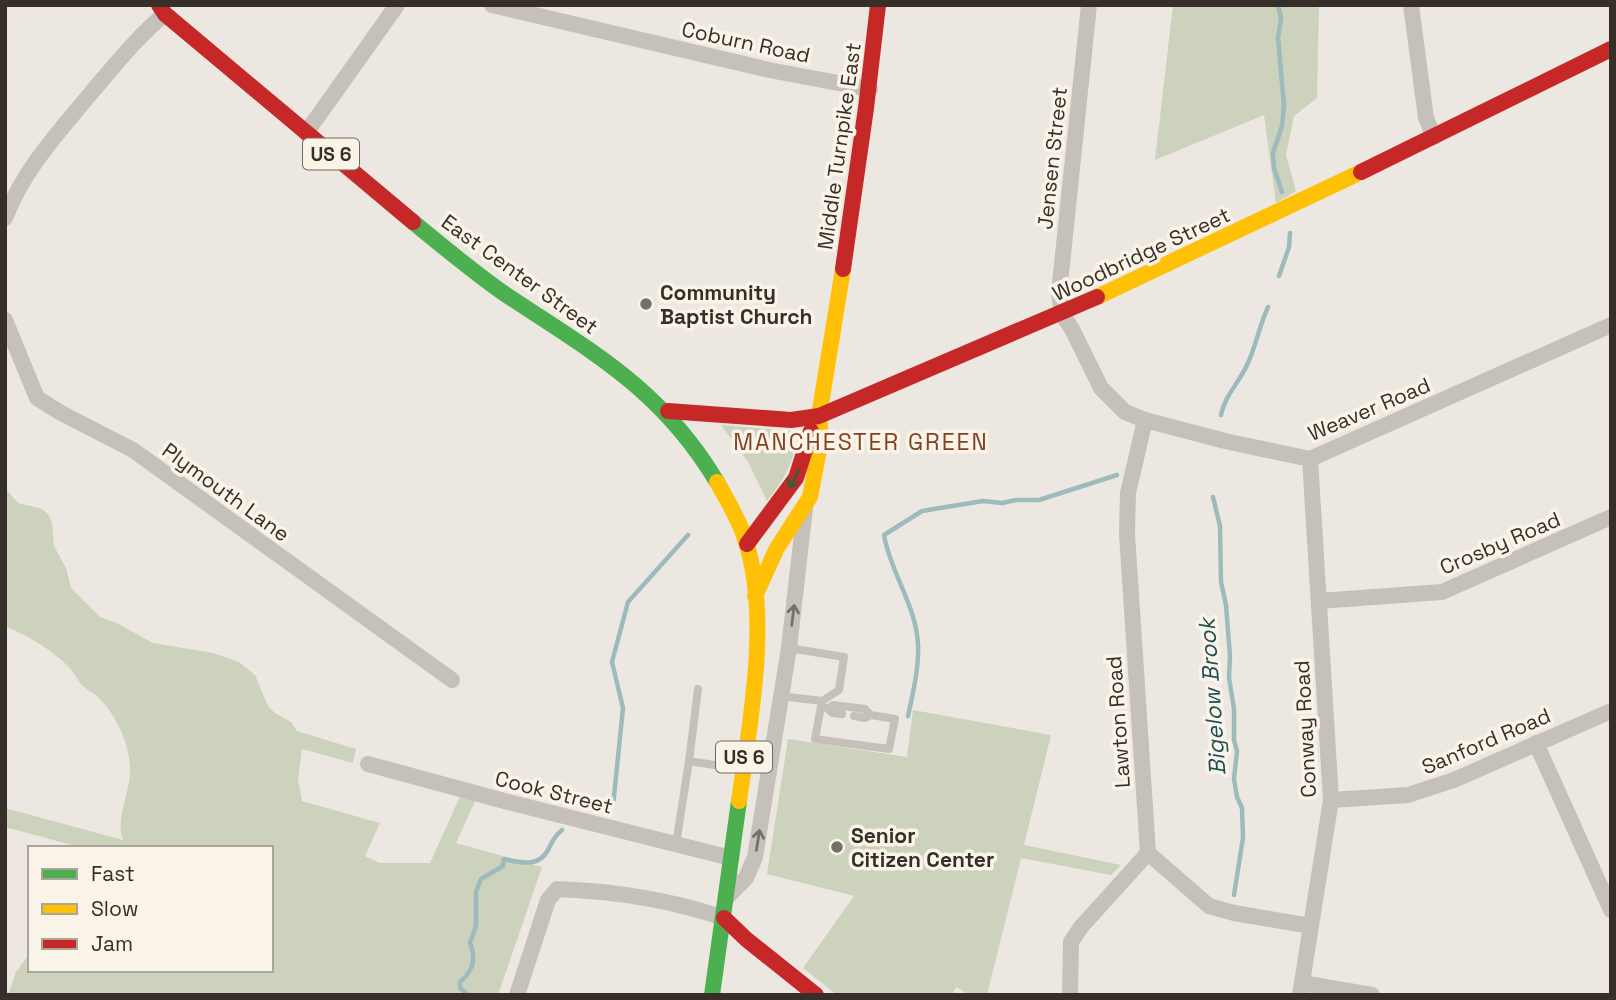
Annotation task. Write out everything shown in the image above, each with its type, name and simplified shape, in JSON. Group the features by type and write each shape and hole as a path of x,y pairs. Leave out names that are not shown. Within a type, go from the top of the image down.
{"main road":[{"name":"Middle Turnpike East","path":"712,995 755,682 755,596 777,548 806,504 814,485 819,461 819,416 854,204 870,89 878,5"},
{"name":"East Center Street","path":"162,9 464,264 626,375 668,411 709,465 747,544 755,596"},
{"name":"Woodbridge Street","path":"668,411 792,420 819,416 1062,314 1434,138 1611,49"},
{"name":"Middle Turnpike East","path":"747,544 797,475 808,439 819,416"},
{"path":"724,918 816,995"}],"street":[{"path":"306,133 397,5"},
{"name":"Coburn Road","path":"492,5 769,70 870,89"},
{"name":"Jensen Street","path":"1062,314 1059,293 1089,5"},
{"path":"1411,5 1426,118 1434,138"},
{"path":"5,218 15,193 37,157 162,9"},
{"name":"Weaver Road","path":"1062,314 1072,328 1101,388 1125,412 1144,420 1225,441 1310,458 1611,325"},
{"name":"Plymouth Lane","path":"5,320 37,398 133,450 452,680"},
{"name":"Lawton Road","path":"1144,420 1128,493 1127,534 1148,853"},
{"name":"Conway Road","path":"1301,989 1331,800 1310,458"},
{"name":"Middle Turnpike East","path":"727,897 746,878 753,864 789,649 806,504"},
{"name":"Crosby Road","path":"1319,601 1443,592 1611,517"},
{"name":"Sanford Road","path":"1331,800 1408,795 1454,780 1611,711"},
{"path":"1536,743 1611,909"},
{"name":"Cook Street","path":"368,764 731,858"},
{"path":"1070,995 1071,942 1081,927 1148,853 1209,906 1234,914 1311,926"},
{"path":"517,995 548,900 556,889 594,890 701,910 724,918"},
{"path":"1301,989 1372,995"}],"lane":[{"path":"780,696 824,706 865,709 871,715 895,719 889,749 815,739 824,706 839,690 844,657 789,649"},
{"path":"676,844 698,689"},
{"path":"824,706 832,713 842,714"},
{"path":"853,716 865,718 871,715"},
{"path":"689,761 743,769"}],"green space":[{"path":"1173,5 1319,5 1317,98 1294,116 1286,155 1296,191 1276,203 1264,115 1155,160"},
{"path":"721,425 789,431 794,434 791,461 767,501 748,462"},
{"path":"5,488 18,503 42,509 48,514 52,523 54,546 66,568 71,588 100,617 117,623 153,643 213,653 239,662 255,675 268,706 291,722 297,731 356,749 353,763 302,749 298,779 302,801 380,823 365,856 380,863 430,863 462,792 477,797 456,843 542,867 498,995 8,995 16,972 28,956 28,972 273,972 273,846 76,846 5,827 5,808 123,840 121,823 130,771 125,741 105,705 83,686 71,669 55,654 5,626"},
{"path":"913,710 1051,735 1024,845 1121,865 1111,875 1021,858 987,995 970,995 956,987 952,995 837,995 803,968 854,896 767,874 788,739 907,757"}],"waterway":[{"name":"Bigelow Brook","path":"1278,5 1281,18 1278,38 1284,105 1282,126 1273,153 1274,168 1282,192"},
{"name":"Bigelow Brook","path":"1279,276 1289,247 1290,233"},
{"name":"Bigelow Brook","path":"1221,415 1250,358 1268,307"},
{"path":"908,716 918,663 918,645 913,617 884,535 922,511 983,501 1002,503 1039,500 1117,475"},
{"name":"Bigelow Brook","path":"1213,497 1220,526 1221,582 1226,605 1229,678 1234,709 1234,740 1237,751 1234,779 1242,808 1243,838 1234,895"},
{"path":"613,806 623,708 612,662 628,602 688,535"},
{"path":"468,995 460,988 460,982 472,964 470,943 476,926 476,892 481,879 503,866 504,859 523,863 541,859 562,830"}],"traffic: fast":[{"path":"413,222 490,284 594,353 647,396 695,449 717,482"},
{"path":"712,995 739,801"}],"traffic: slow":[{"path":"1097,297 1361,172"},
{"path":"755,596 777,548 810,497 821,440 819,416 843,269"},
{"path":"717,482 745,539 753,569 757,601 753,704 739,801"}],"traffic: jam":[{"path":"159,5 165,14 413,222"},
{"path":"843,269 878,5"},
{"path":"1361,172 1611,49"},
{"path":"668,411 791,420 819,416 1097,297"},
{"path":"747,544 796,478 811,431"},
{"path":"724,918 816,995"}],"place":[{"name":"Community Baptist Church","path":"646,304"},
{"name":"Senior Citizen Center","path":"837,847"}],"district":[{"name":"MANCHESTER GREEN","path":"861,442"}]}
